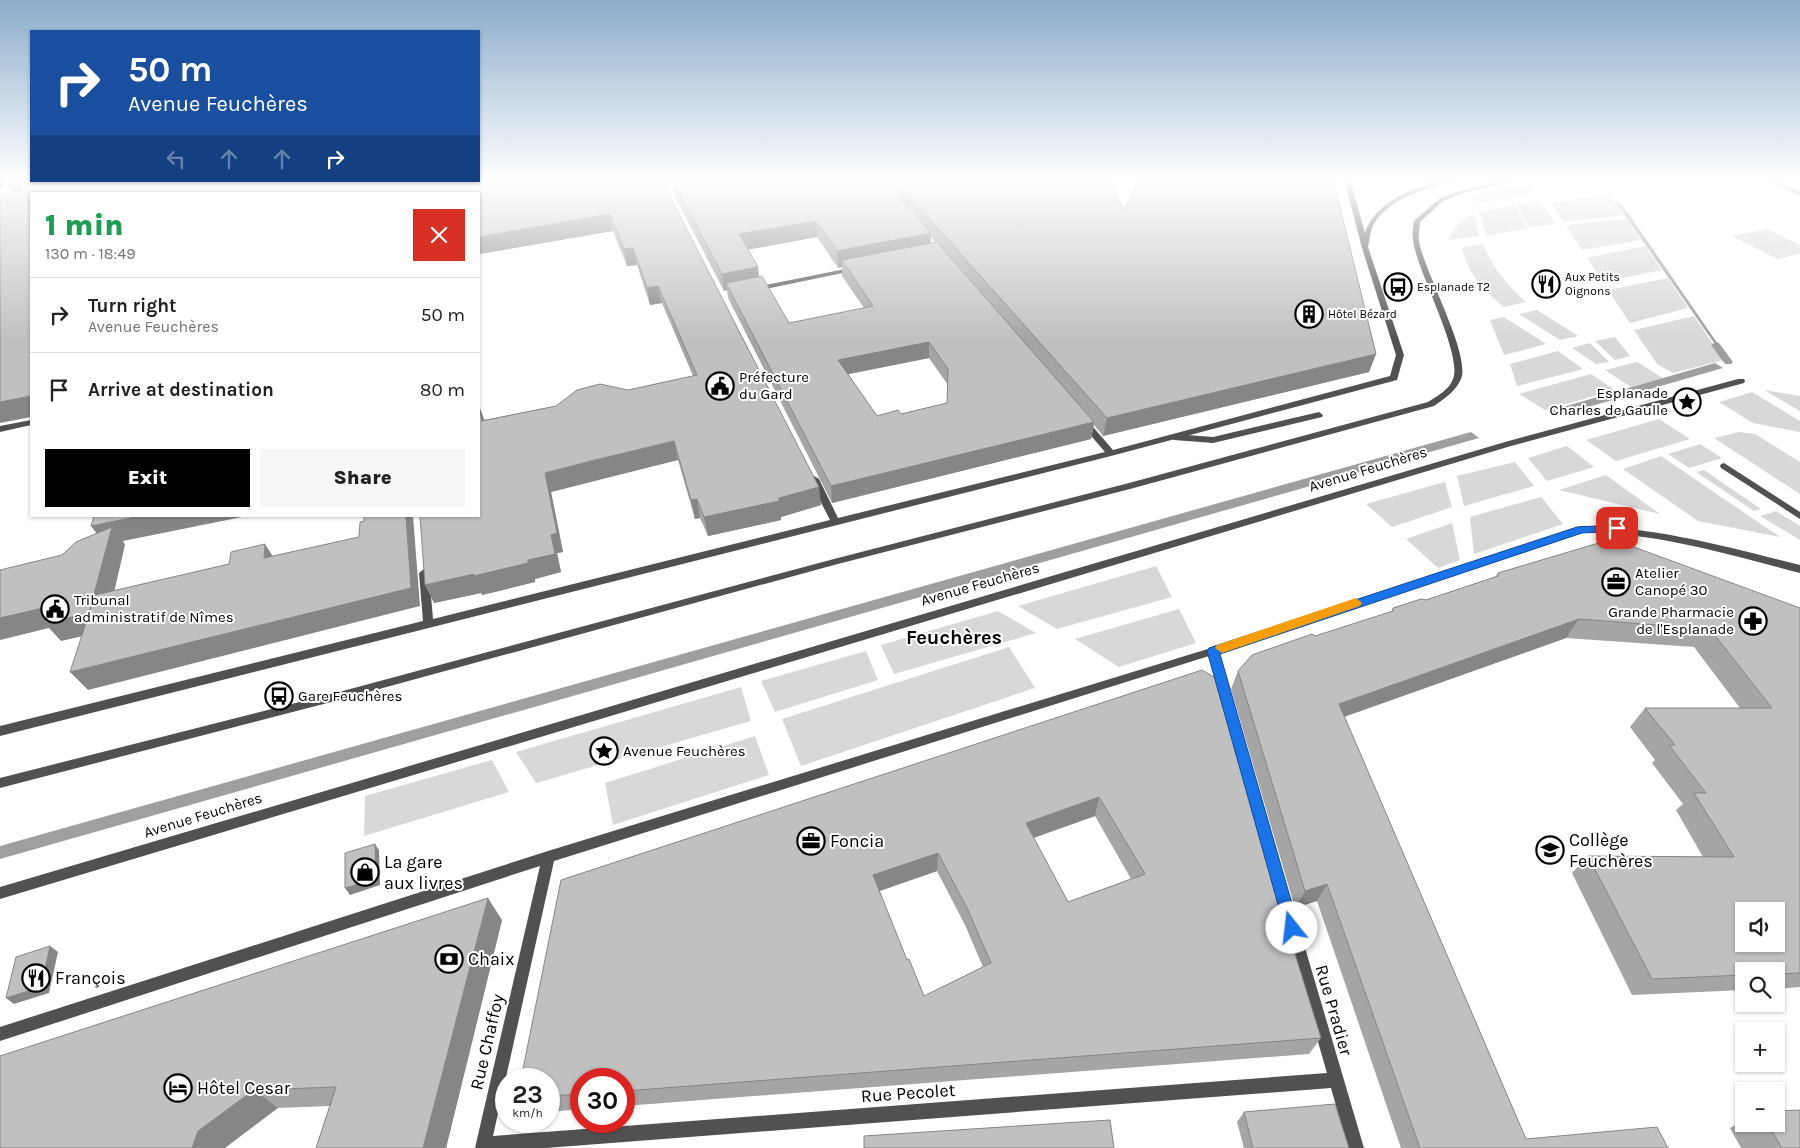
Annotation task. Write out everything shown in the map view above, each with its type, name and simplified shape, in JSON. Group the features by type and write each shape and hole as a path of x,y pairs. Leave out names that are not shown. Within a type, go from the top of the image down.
{"street":[{"path":"0,731 1111,453 1394,378 1400,354 1361,233"},
{"path":"1365,248 1369,233"},
{"path":"0,783 338,696 844,559 1130,486 1431,404 1450,391 1459,375 1457,358 1424,269 1416,239 1417,233"},
{"path":"748,290 861,268"},
{"name":"Avenue Feuchères","path":"0,892 1508,444 1741,382"},
{"path":"1079,416 1111,453"},
{"path":"1174,437 1213,440 1319,416"},
{"path":"0,429 30,423"},
{"path":"1724,466 1800,516"},
{"path":"808,469 835,521"},
{"path":"0,1034 548,857 1213,651 1581,529 1617,528 1655,534 1800,569"},
{"path":"424,565 428,624"},
{"path":"1213,651 1230,709"},
{"name":"Rue Chaffoy","path":"483,1146 548,857"},
{"name":"Rue Pradier","path":"1278,880 1356,1148"},
{"name":"Rue Pecolet","path":"483,1146 1335,1080"}],"shaded area":[{"path":"1452,233 1478,233 1479,236 1448,240"},
{"path":"1485,233 1504,233 1486,236"},
{"path":"1571,233 1636,233 1641,240 1582,250"},
{"path":"1637,233 1641,233 1729,360 1726,360"},
{"path":"1750,233 1775,233 1800,245 1800,254 1777,259 1732,236"},
{"path":"1483,244 1491,261 1501,275 1526,302 1504,307 1478,281 1468,266 1462,248"},
{"path":"1645,246 1662,270 1603,282 1587,258"},
{"path":"1668,278 1688,308 1630,323 1608,290"},
{"path":"1537,310 1578,336 1560,340 1519,314"},
{"path":"1694,316 1724,360 1673,373 1657,364 1634,330"},
{"path":"1504,317 1546,344 1504,355 1490,320"},
{"path":"1615,337 1630,356 1615,360 1595,341"},
{"path":"1590,343 1609,362 1596,364 1572,348"},
{"path":"1558,351 1583,369 1517,386 1510,364"},
{"path":"1637,362 1663,378 1631,387 1605,370"},
{"path":"1715,363 1723,368 1557,416 1549,411"},
{"path":"1591,374 1615,390 1545,410 1519,394"},
{"path":"1764,390 1800,396 1800,411"},
{"path":"1752,392 1800,421 1800,432 1753,423 1719,402"},
{"path":"1659,419 1690,439 1616,461 1586,440"},
{"path":"1471,432 1479,438 0,859 0,846"},
{"path":"1739,432 1755,434 1800,462 1800,494 1714,438"},
{"path":"1700,444 1722,458 1689,468 1668,454"},
{"path":"1567,446 1594,467 1547,481 1528,458"},
{"path":"1661,456 1780,537 1698,521 1623,469"},
{"path":"1515,462 1534,486 1464,506 1457,476"},
{"path":"1704,470 1761,509 1754,511 1696,472"},
{"path":"1606,475 1660,514 1559,490"},
{"path":"1445,482 1452,507 1392,527 1366,504"},
{"path":"1541,497 1563,524 1474,554 1470,517"},
{"path":"1776,511 1800,526 1800,540 1760,516"},
{"path":"1452,523 1460,560 1438,568 1406,539"},
{"path":"1156,566 1172,597 1057,629 1018,606"},
{"path":"1179,609 1196,643 1119,667 1075,639"},
{"path":"998,611 1036,633 894,674 881,645"},
{"path":"1009,647 1035,688 801,766 782,719"},
{"path":"866,651 878,680 775,712 761,681"},
{"path":"741,687 751,721 536,783 516,752"},
{"path":"755,736 769,775 613,825 605,783"},
{"path":"492,760 509,792 364,836 365,796"}],"building":[{"name":"Préfecture du Gard","path":"0,233 30,233 30,396 0,402"},
{"name":"Préfecture du Gard","path":"480,233 504,233 480,237"},
{"name":"Préfecture du Gard","path":"617,233 688,233 819,487 779,498 779,501 704,517 697,499 691,500 674,441 591,461 545,473 557,533 551,535 555,554 528,560 528,563 474,576 474,574 425,585 420,517 480,517 480,411 482,421 556,406 577,390 600,384 628,390 697,375 658,286 647,288 633,248 624,249"},
{"path":"700,233 747,233 739,234 758,267 722,274"},
{"path":"824,233 931,233 837,251"},
{"path":"942,233 1346,233 1376,354 1107,418"},
{"path":"937,242 1094,422 831,486 726,283 762,276 789,323 873,306 842,260","holes":["929,342 948,369 947,403 901,414 898,410 877,416 838,360"]},
{"path":"94,517 135,517 91,526"},
{"path":"364,517 406,517 411,588 70,672 95,595 229,564 231,552 265,544 264,558 359,537 360,522 364,521"},
{"path":"112,527 89,613 45,623 47,607 0,618 0,570 62,555 76,542"},
{"path":"1612,539 1800,608 1800,973 1785,974 1785,962 1735,962 1735,975 1652,979 1588,856 1734,857 1694,793 1706,793 1669,745 1675,745 1645,708 1772,708 1710,629 1579,619 1339,704 1526,1139 1657,1127 1668,1148 1420,1148 1327,884 1305,891 1238,671 1252,655 1312,634 1315,636 1393,611 1393,608 1421,599 1426,600 1498,576 1498,573"},
{"path":"1202,670 1227,683 1289,895 1278,899 1321,1038 635,1090 635,1068 570,1068 570,1095 560,1095 560,1068 523,1068 561,880","holes":["1099,797 1145,874 1068,902 1026,823","938,853 967,908 991,963 924,996 909,959 907,960 873,875"]},
{"name":"La gare aux livres","path":"375,844 376,879 345,888 345,853"},
{"path":"488,898 423,1148 316,1148 336,1087 254,1090 198,1131 192,1148 0,1148 0,1056"},
{"path":"50,946 41,987 6,998 16,957"},
{"path":"1335,1104 1349,1148 1253,1148 1244,1112"},
{"path":"1800,1110 1800,1148 1782,1148 1773,1132 1785,1132 1785,1111"},
{"path":"1110,1120 1114,1148 864,1148 864,1136"}],"waterway":[{"path":"1716,345 1728,362"}],"slow traffic":[{"path":"1222,648 1356,603"}],"place":[{"name":"Aux Petits Oignons","path":"1546,284"},
{"name":"Esplanade T2","path":"1398,287"},
{"name":"Hôtel Bézard","path":"1309,314"},
{"name":"Préfecture du Gard","path":"720,386"},
{"name":"Esplanade Charles de Gaulle","path":"1687,402"},
{"name":"Atelier Canopé 30","path":"1616,582"},
{"name":"Tribunal administratif de Nîmes","path":"55,609"},
{"name":"Grande Pharmacie de l'Esplanade","path":"1753,621"},
{"name":"Gare Feuchères","path":"279,696"},
{"name":"Avenue Feuchères","path":"604,751"},
{"name":"Foncia","path":"811,841"},
{"name":"Collège Feuchères","path":"1550,850"},
{"name":"La gare aux livres","path":"365,872"},
{"name":"Chaix","path":"449,959"},
{"name":"François","path":"36,978"},
{"name":"Hôtel Cesar","path":"178,1088"}],"district":[{"name":"Feuchères","path":"954,637"}],"route":[{"path":"1292,928 1213,651 1581,529 1617,528"}]}
